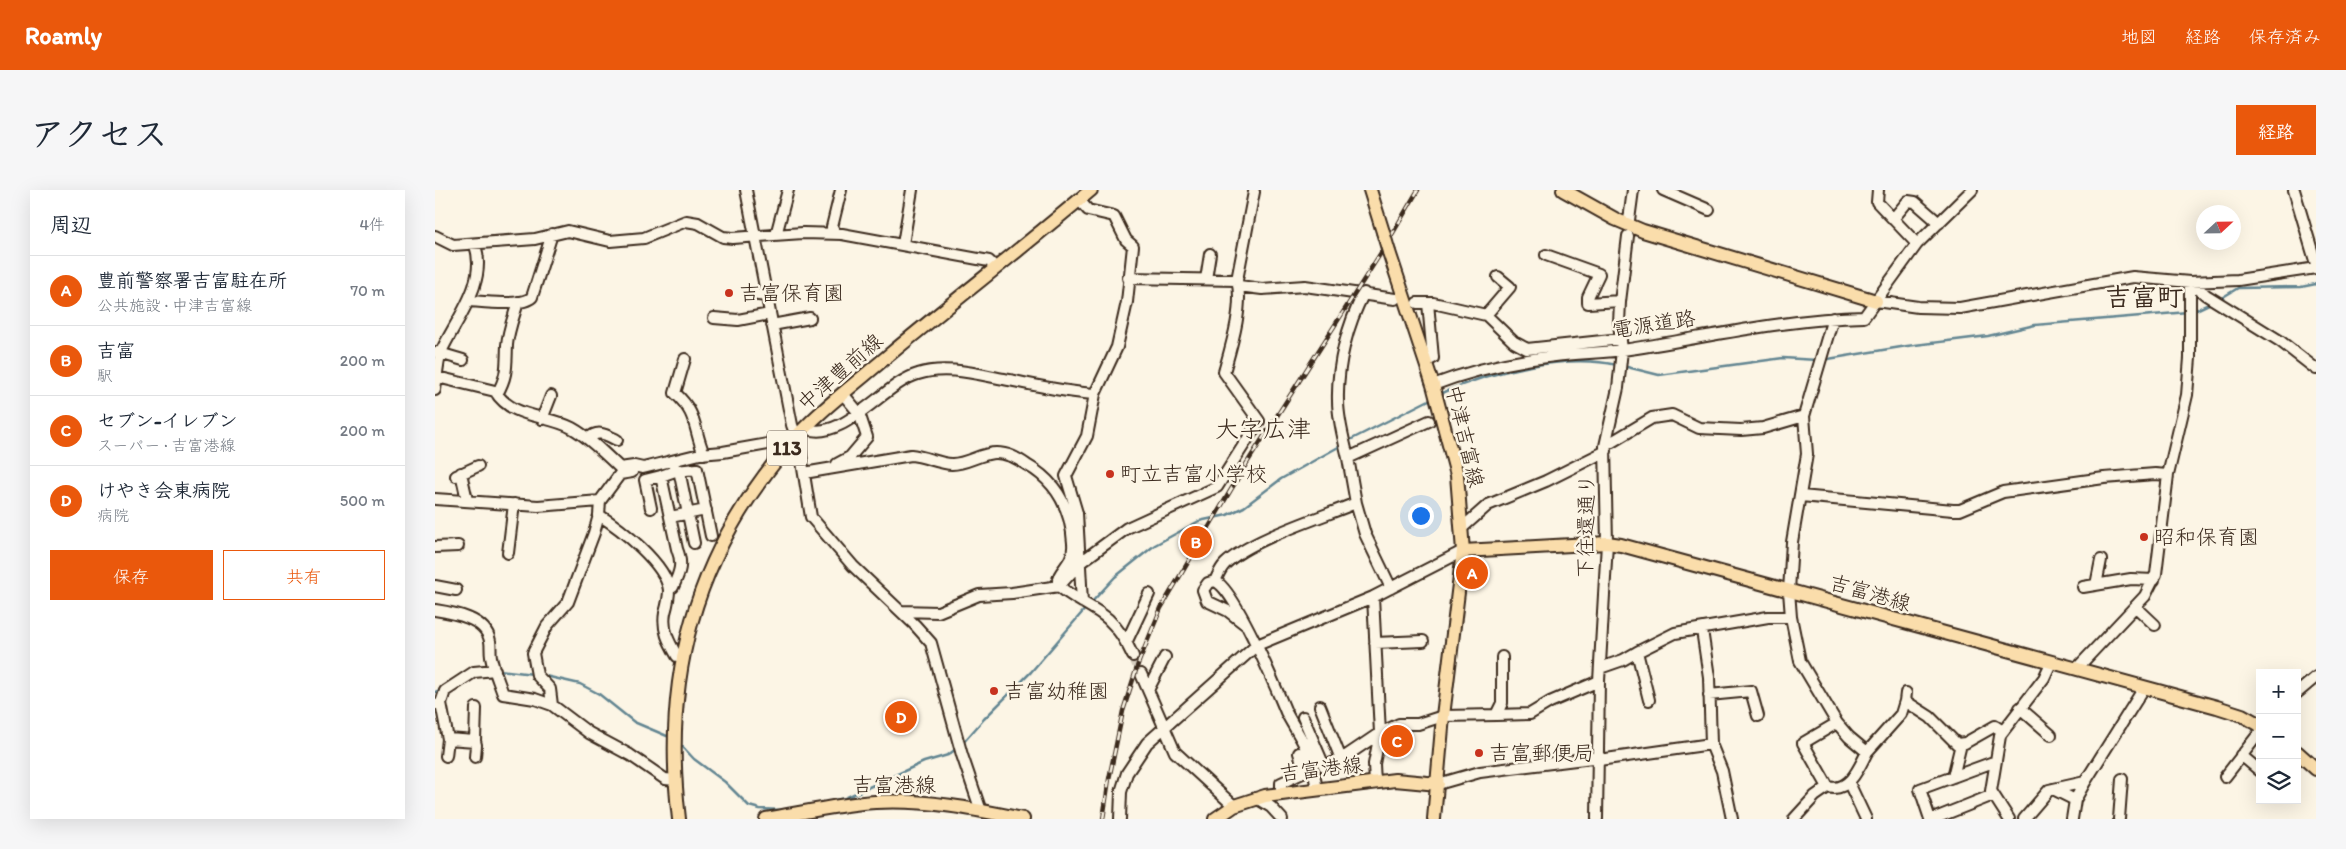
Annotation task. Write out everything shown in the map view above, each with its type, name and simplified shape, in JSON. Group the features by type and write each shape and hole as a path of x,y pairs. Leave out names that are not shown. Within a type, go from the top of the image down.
{"main road":[{"name":"中津豊前線","path":"679,819 675,780 675,717 683,656 691,620 702,589 727,531 744,504 797,437 843,394 995,266 1091,190"},
{"name":"中津吉富線","path":"1370,190 1433,384 1457,475 1463,551 1443,716 1434,819"},
{"path":"1563,190 1615,219 1643,231 1876,301"},
{"name":"吉富港線","path":"1463,551 1607,543 2229,711 2256,723"},
{"path":"2301,756 2316,769"},
{"name":"吉富港線","path":"1225,814 1258,799 1281,794 1395,780 1438,784"},
{"name":"吉富港線","path":"766,819 876,802 935,803 1023,819"}],"street":[{"path":"746,190 766,296 797,437 809,507 817,526 853,566 925,634 936,654 962,755 989,814"},
{"path":"776,235 788,190"},
{"path":"836,234 832,227 841,190"},
{"path":"903,244 912,190"},
{"path":"1629,220 1633,190"},
{"path":"1663,190 1709,210"},
{"path":"1878,190 1877,202 1917,244"},
{"path":"1972,190 1917,244 1876,301 1918,307 1960,308 2133,277 2190,282 2238,280 2316,266 2294,190"},
{"path":"901,611 938,612 979,595 1012,593 1059,586 1081,562 1127,528 1217,487 1259,421 1224,372 1237,317 1238,283 1254,192"},
{"path":"1079,200 1088,210 1114,216 1126,240 1133,246 1128,278 1127,302 1117,347 1106,366 1095,394 1087,436 1066,476 1077,513 1082,602"},
{"path":"1893,219 1908,201 1915,202 1939,223"},
{"path":"435,236 453,245 475,245 494,241 535,239 574,231 611,240 643,238 685,221 698,223 723,237 836,234 903,244 989,261 995,266"},
{"path":"469,301 518,302 529,300 533,297 552,234"},
{"name":"下往還通り","path":"1597,819 1600,759 1599,668 1607,543 1606,448 1618,388 1621,345 1620,301 1628,236"},
{"path":"435,390 438,353 469,301 477,271 478,258 475,245"},
{"path":"1206,280 1210,254"},
{"path":"1546,255 1599,274 1588,297 1588,302 1620,301"},
{"path":"1486,315 1510,287 1498,277"},
{"path":"1128,278 1206,280 1238,283 1262,289 1305,286 1364,293 1395,299"},
{"path":"2190,282 2206,295 2280,341 2316,369"},
{"path":"2079,670 2080,665 2136,607 2148,592 2154,580 2159,560 2168,475 2187,395 2190,358 2190,282"},
{"path":"1364,293 1354,313 1343,351 1338,401 1356,503 1365,534 1391,588"},
{"path":"751,294 766,296"},
{"name":"電源道路","path":"1433,384 1470,371 1512,362 1621,345 1746,328 1833,318 1864,317 1876,301"},
{"path":"497,394 503,384 507,344 518,302"},
{"path":"1417,303 1428,303 1486,315 1514,342 1527,349 1621,345"},
{"path":"1425,362 1433,358 1428,303"},
{"path":"714,318 738,320 770,314"},
{"path":"772,325 810,318"},
{"path":"1833,318 1804,416 1807,454 1792,542 1789,591 1791,617 1800,661 1837,723 1852,741 1867,752"},
{"path":"438,353 463,360"},
{"path":"685,359 675,393 684,402 695,419 704,454"},
{"path":"651,508 645,480 661,476 704,454 779,442 813,431 833,429 859,413 874,399 915,374 929,371 963,371 1070,392 1095,394"},
{"path":"437,377 495,391 502,403 542,419 571,427 589,438 620,468 634,466 643,468"},
{"path":"838,467 837,463 850,457 867,437 859,413 843,394"},
{"path":"542,419 551,396"},
{"path":"1462,528 1488,505 1546,482 1606,448 1652,418 1672,415 1699,428 1741,430 1763,428 1804,416"},
{"path":"1348,458 1429,420"},
{"path":"589,438 593,434 601,433 617,440"},
{"path":"804,473 911,455 925,456 951,464 994,453 1007,454 1017,458 1046,478 1061,496 1068,511 1073,556 1060,574 1059,586"},
{"path":"467,500 458,475 478,466"},
{"path":"676,467 694,543"},
{"path":"552,705 550,689 537,674 533,653 547,626 568,602 594,533 599,515 600,501 620,474 643,468 676,467 697,469 711,536"},
{"path":"1801,496 1960,510 2003,492 2104,478 2155,474 2168,475"},
{"path":"661,476 681,560 681,569 673,587 669,589"},
{"path":"435,499 554,505 600,501"},
{"path":"1246,625 1228,611 1211,604 1205,598 1205,586 1215,581 1219,571 1231,559 1261,542 1356,503"},
{"path":"508,553 514,504"},
{"path":"670,517 706,510"},
{"path":"599,515 634,541 662,575 669,589 664,620 665,632 677,656 683,656"},
{"path":"435,547 458,546"},
{"path":"1120,819 1121,792 1127,773 1147,743 1257,645 1373,597 1463,551"},
{"path":"2096,585 2101,560"},
{"path":"2083,587 2131,579 2154,580"},
{"path":"1215,581 1224,589 1257,645 1288,714 1305,745 1314,772 1317,790"},
{"path":"435,586 456,590"},
{"path":"1059,586 1107,618 1127,643 1133,656"},
{"path":"1127,643 1149,594"},
{"path":"1373,597 1380,733 1374,764 1375,782"},
{"path":"2136,607 2155,625"},
{"path":"436,609 474,621 485,630 490,639 495,670 503,694 535,699 552,705 589,733 630,755 665,779 675,780"},
{"path":"1599,668 1623,660 1669,635 1768,617 1791,617"},
{"path":"1702,630 1709,676 1711,744 1722,771 1732,819"},
{"path":"1375,643 1423,641"},
{"path":"1637,652 1649,700"},
{"path":"1148,690 1165,657"},
{"path":"1496,715 1502,703 1502,657"},
{"path":"2009,819 1993,795 1991,787 2001,734 2044,678 2051,663"},
{"path":"446,756 448,740 438,704 445,692 473,672 495,670"},
{"path":"1141,674 1175,752 1225,814"},
{"path":"2301,690 2316,677"},
{"path":"1303,717 1324,766 1341,759 1380,733 1399,724 1418,724 1443,716 1530,714 1550,702 1599,681"},
{"path":"2072,819 2075,800 2144,688"},
{"path":"1709,695 1751,691 1758,716"},
{"path":"1837,723 1803,743 1828,787 1834,789 1849,782 1867,752 1901,714 1905,697 1930,717 1957,744 1961,744 1995,726 2001,730 2001,734"},
{"path":"1320,706 1341,759"},
{"path":"475,757 477,745 475,741 476,708"},
{"path":"2020,708 2051,735"},
{"path":"2225,778 2256,737"},
{"path":"448,740 475,741"},
{"path":"1438,784 1480,772 1600,759 1711,744"},
{"path":"1953,777 1961,744"},
{"path":"1281,794 1281,783 1305,772 1299,753"},
{"path":"2241,755 2256,768"},
{"path":"1993,795 1932,819 1920,790 1996,761"},
{"path":"2119,819 2122,779"},
{"path":"1849,782 1865,819"},
{"path":"2024,819 2049,790 2085,782"},
{"path":"1793,819 1815,796 1828,787"},
{"path":"2053,789 2075,800"},
{"path":"1258,799 1282,819"}],"waterway":[{"path":"2218,300 2238,288 2301,287 2316,284"},
{"path":"2194,311 2213,302"},
{"path":"1822,360 1907,346 1988,336 2035,325 2188,312"},
{"path":"1623,366 1659,375 1783,358 1817,360"},
{"path":"1440,394 1481,378 1551,363 1574,361 1617,365"},
{"path":"1346,442 1433,398"},
{"path":"1090,604 1115,577 1155,545 1199,521 1227,515 1244,507 1281,479 1342,445"},
{"path":"962,744 1031,672 1086,608"},
{"path":"499,670 533,674"},
{"path":"541,675 580,684 599,694 634,722 667,736"},
{"path":"435,692 443,688"},
{"path":"682,746 694,759 725,782 749,806 760,809 783,810"},
{"path":"835,800 845,798 924,762 948,755 956,749"}],"tunnel":[{"path":"1133,656 1141,674"}],"railway":[{"path":"1103,819 1123,711 1138,664 1161,608 1245,466 1384,248 1418,190"}],"place":[{"name":"吉富保育園","path":"729,293"},
{"name":"町立吉富小学校","path":"1110,474"},
{"name":"昭和保育園","path":"2144,537"},
{"name":"吉富","path":"1196,542"},
{"name":"豊前警察署吉富駐在所","path":"1472,573"},
{"name":"吉富幼稚園","path":"994,691"},
{"name":"けやき会東病院","path":"901,717"},
{"name":"セブン-イレブン","path":"1397,741"},
{"name":"吉富郵便局","path":"1479,753"}],"district":[{"name":"吉富町","path":"2144,297"},
{"name":"大字広津","path":"1263,429"}]}
